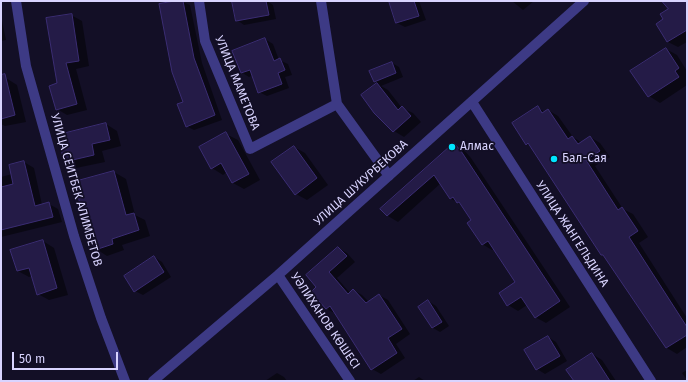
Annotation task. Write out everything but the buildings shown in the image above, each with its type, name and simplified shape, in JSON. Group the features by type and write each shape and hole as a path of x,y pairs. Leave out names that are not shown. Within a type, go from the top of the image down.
{"street":[{"name":"УЛИЦА СЕИТБЕК АЛИМБЕТОВ","path":"16,1 26,66 74,236 101,318 125,381"},
{"name":"УЛИЦА МАМЕТОВА","path":"199,1 205,41 250,149 337,104"},
{"path":"321,1 337,104 389,176"},
{"name":"УЛИЦА ШУКУРБЕКОВА","path":"153,381 278,275 584,1"},
{"name":"УЛИЦА ЖАНГЕЛЬДИНА","path":"472,102 651,381"},
{"name":"УӘЛИХАНОВ КӨШЕСІ","path":"278,275 350,381"}],"place":[{"name":"Алмас","path":"452,147"},
{"name":"Бал-Сая","path":"554,159"}]}
